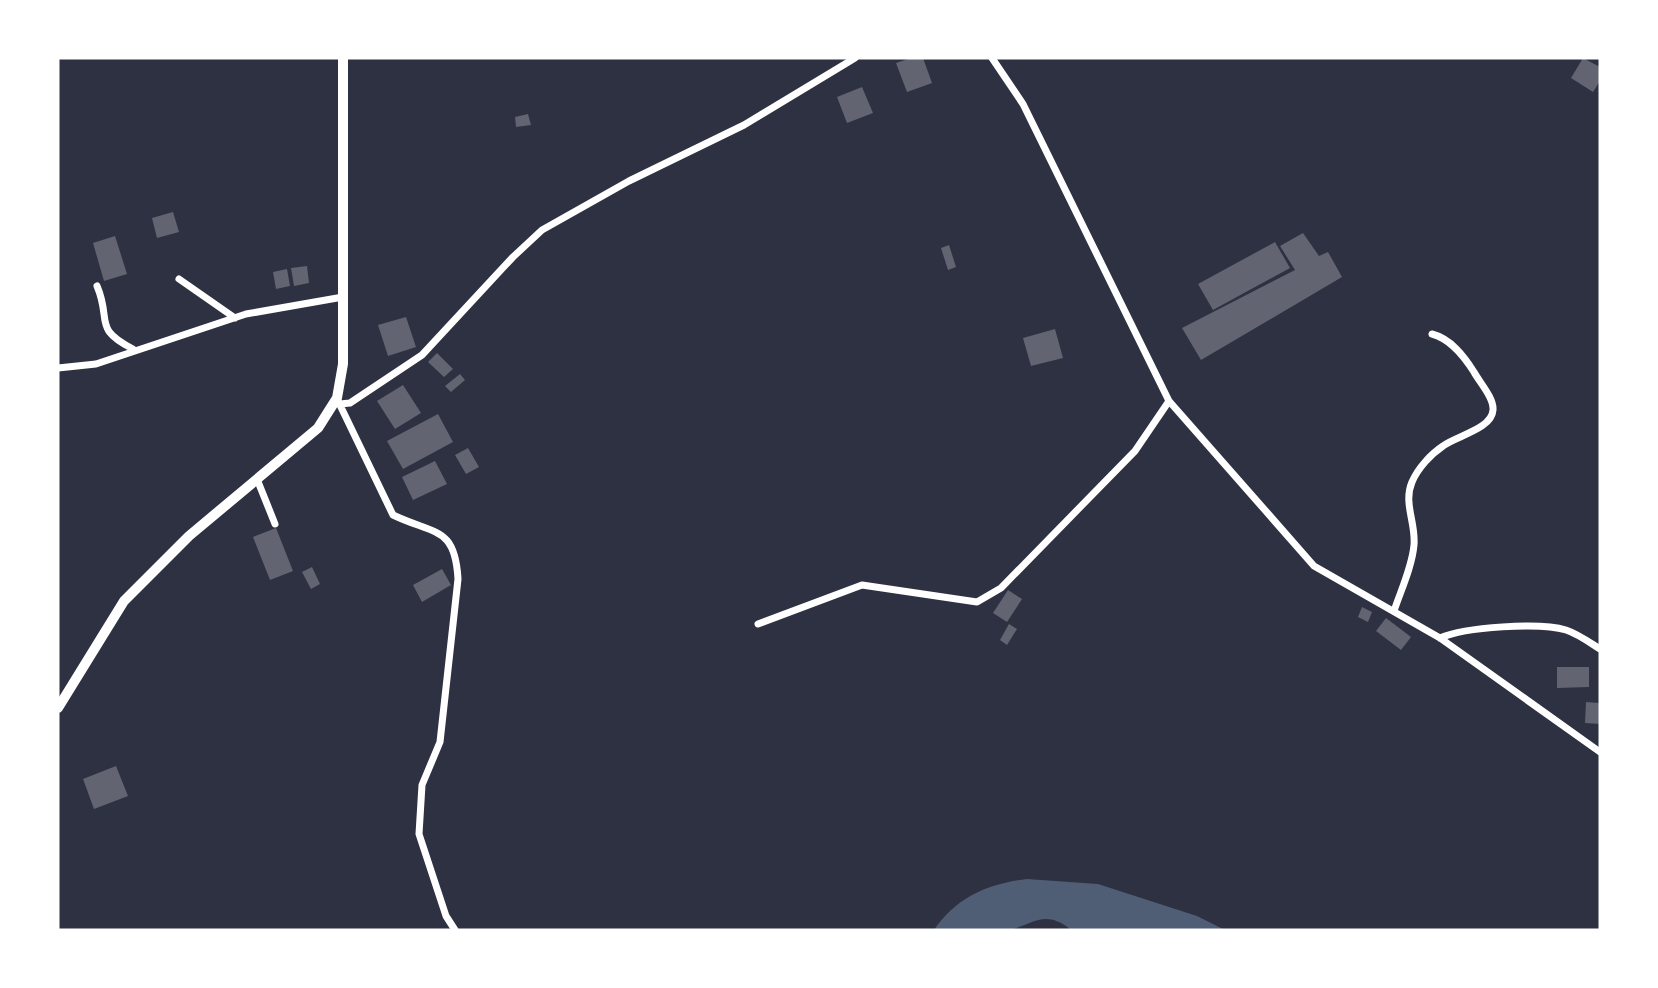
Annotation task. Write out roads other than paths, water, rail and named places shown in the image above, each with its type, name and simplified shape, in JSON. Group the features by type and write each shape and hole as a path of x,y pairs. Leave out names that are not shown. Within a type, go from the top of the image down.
{"street":[{"path":"344,58 343,364 339,401 393,515 445,536 457,552 458,579 440,742 422,785 419,834 446,916 455,930"},
{"path":"339,401 349,403 422,355 513,257 542,230 629,180 744,125 855,58"},
{"path":"992,58 1023,104 1170,401 1314,566 1440,638 1600,752"},
{"path":"179,278 235,318"},
{"path":"97,286 103,299 104,327 113,339 133,349"},
{"path":"58,368 96,364 133,349 277,307 343,297"},
{"path":"1394,611 1414,548 1415,534 1408,505 1414,479 1442,446 1482,426 1490,419 1493,411 1492,402 1466,358 1453,346 1432,334"},
{"path":"58,708 124,601 189,536 318,428 339,401"},
{"path":"758,624 862,585 977,602 1001,588 1135,451 1170,401"},
{"path":"257,479 275,524"},
{"path":"1440,638 1473,629 1553,628 1576,634 1600,649"}],"water":[{"path":"1027,879 1098,884 1197,916 1225,930 1071,930 1061,923 1044,919 1005,930 934,930 963,900 987,888"}]}
